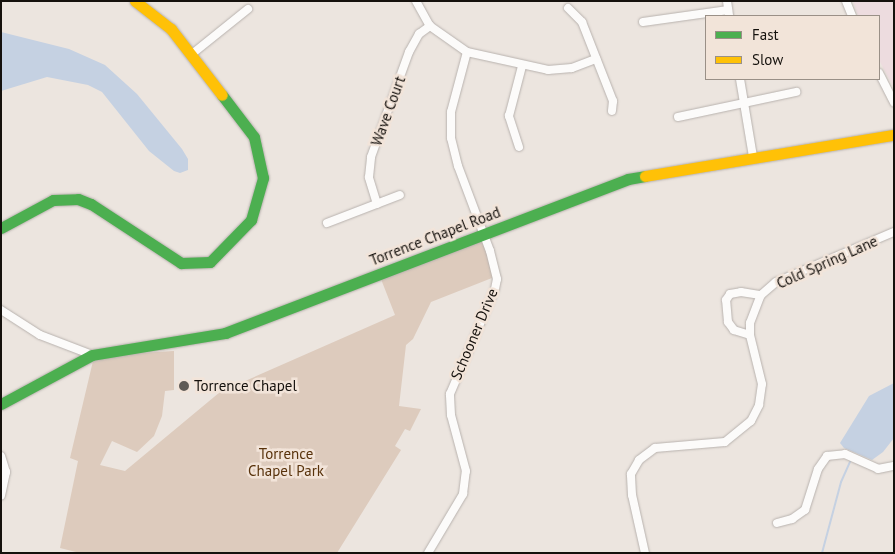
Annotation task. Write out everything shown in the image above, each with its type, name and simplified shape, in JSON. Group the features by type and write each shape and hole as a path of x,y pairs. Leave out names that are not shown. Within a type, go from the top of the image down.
{"street":[{"path":"1,228 46,203 69,198 91,204 180,263 205,264 222,253 237,238 254,214 262,185 262,163 248,126 192,54 158,16 135,1"},
{"path":"416,1 430,26 467,52 522,66 557,70 596,59"},
{"path":"846,1 852,15"},
{"path":"568,8 582,22 613,101 612,111"},
{"path":"192,54 248,9"},
{"path":"643,22 728,9"},
{"name":"Wave Court","path":"377,204 369,177 371,156 408,52 419,34 430,26"},
{"name":"Schooner Drive","path":"428,553 456,509 465,482 464,458 451,415 450,394 496,289 496,271 484,233 458,166 451,138 453,103 467,52"},
{"path":"519,147 509,116 522,66"},
{"path":"880,75 894,102"},
{"path":"740,80 752,157"},
{"path":"678,116 744,105 796,92"},
{"name":"Torrence Chapel Road","path":"1,404 92,355 123,348 185,342 225,333 628,179 894,134"},
{"path":"327,223 400,195"},
{"name":"Cold Spring Lane","path":"645,553 630,482 635,466 647,452 655,448 725,442 751,421 759,405 762,384 750,335 750,323 762,295 776,282 894,232"},
{"name":"Cold Spring Lane","path":"750,335 734,330 728,322 726,300 730,294 741,292 762,295"},
{"path":"1,310 40,335 92,355"},
{"path":"777,523 792,519 805,510 818,469 827,456 845,454 878,469 894,466"},
{"path":"1,456 6,472 1,495"}],"shaded area":[{"path":"853,1 894,1 894,88 880,62 880,15 858,15"}],"green space":[{"name":"Torrence Chapel Park","path":"484,233 497,276 431,302 413,339 406,345 399,406 421,409 410,431 405,429 395,446 401,450 337,553 80,553 60,548 78,461 70,458 93,361 124,354 174,351 174,390 165,391 162,416 154,436 137,452 112,441 100,465 125,471 220,392 395,315 379,274"}],"water":[{"path":"1,32 69,49 105,65 137,94 182,149 188,159 188,170 180,173 174,171 149,151 102,92 88,85 47,77 1,91"},
{"path":"894,383 894,438 883,452 872,460 844,448 840,443 869,396"}],"waterway":[{"path":"822,553 841,482 851,460"}],"traffic: fast":[{"path":"1,228 53,200 78,199 91,204 181,263 210,262 251,220 263,178 254,137 222,95"},
{"path":"1,404 92,355 225,333 628,179 645,176"}],"traffic: slow":[{"path":"135,1 171,29 222,95"},
{"path":"645,176 894,135"}],"place":[{"name":"Torrence Chapel","path":"184,386"}]}
